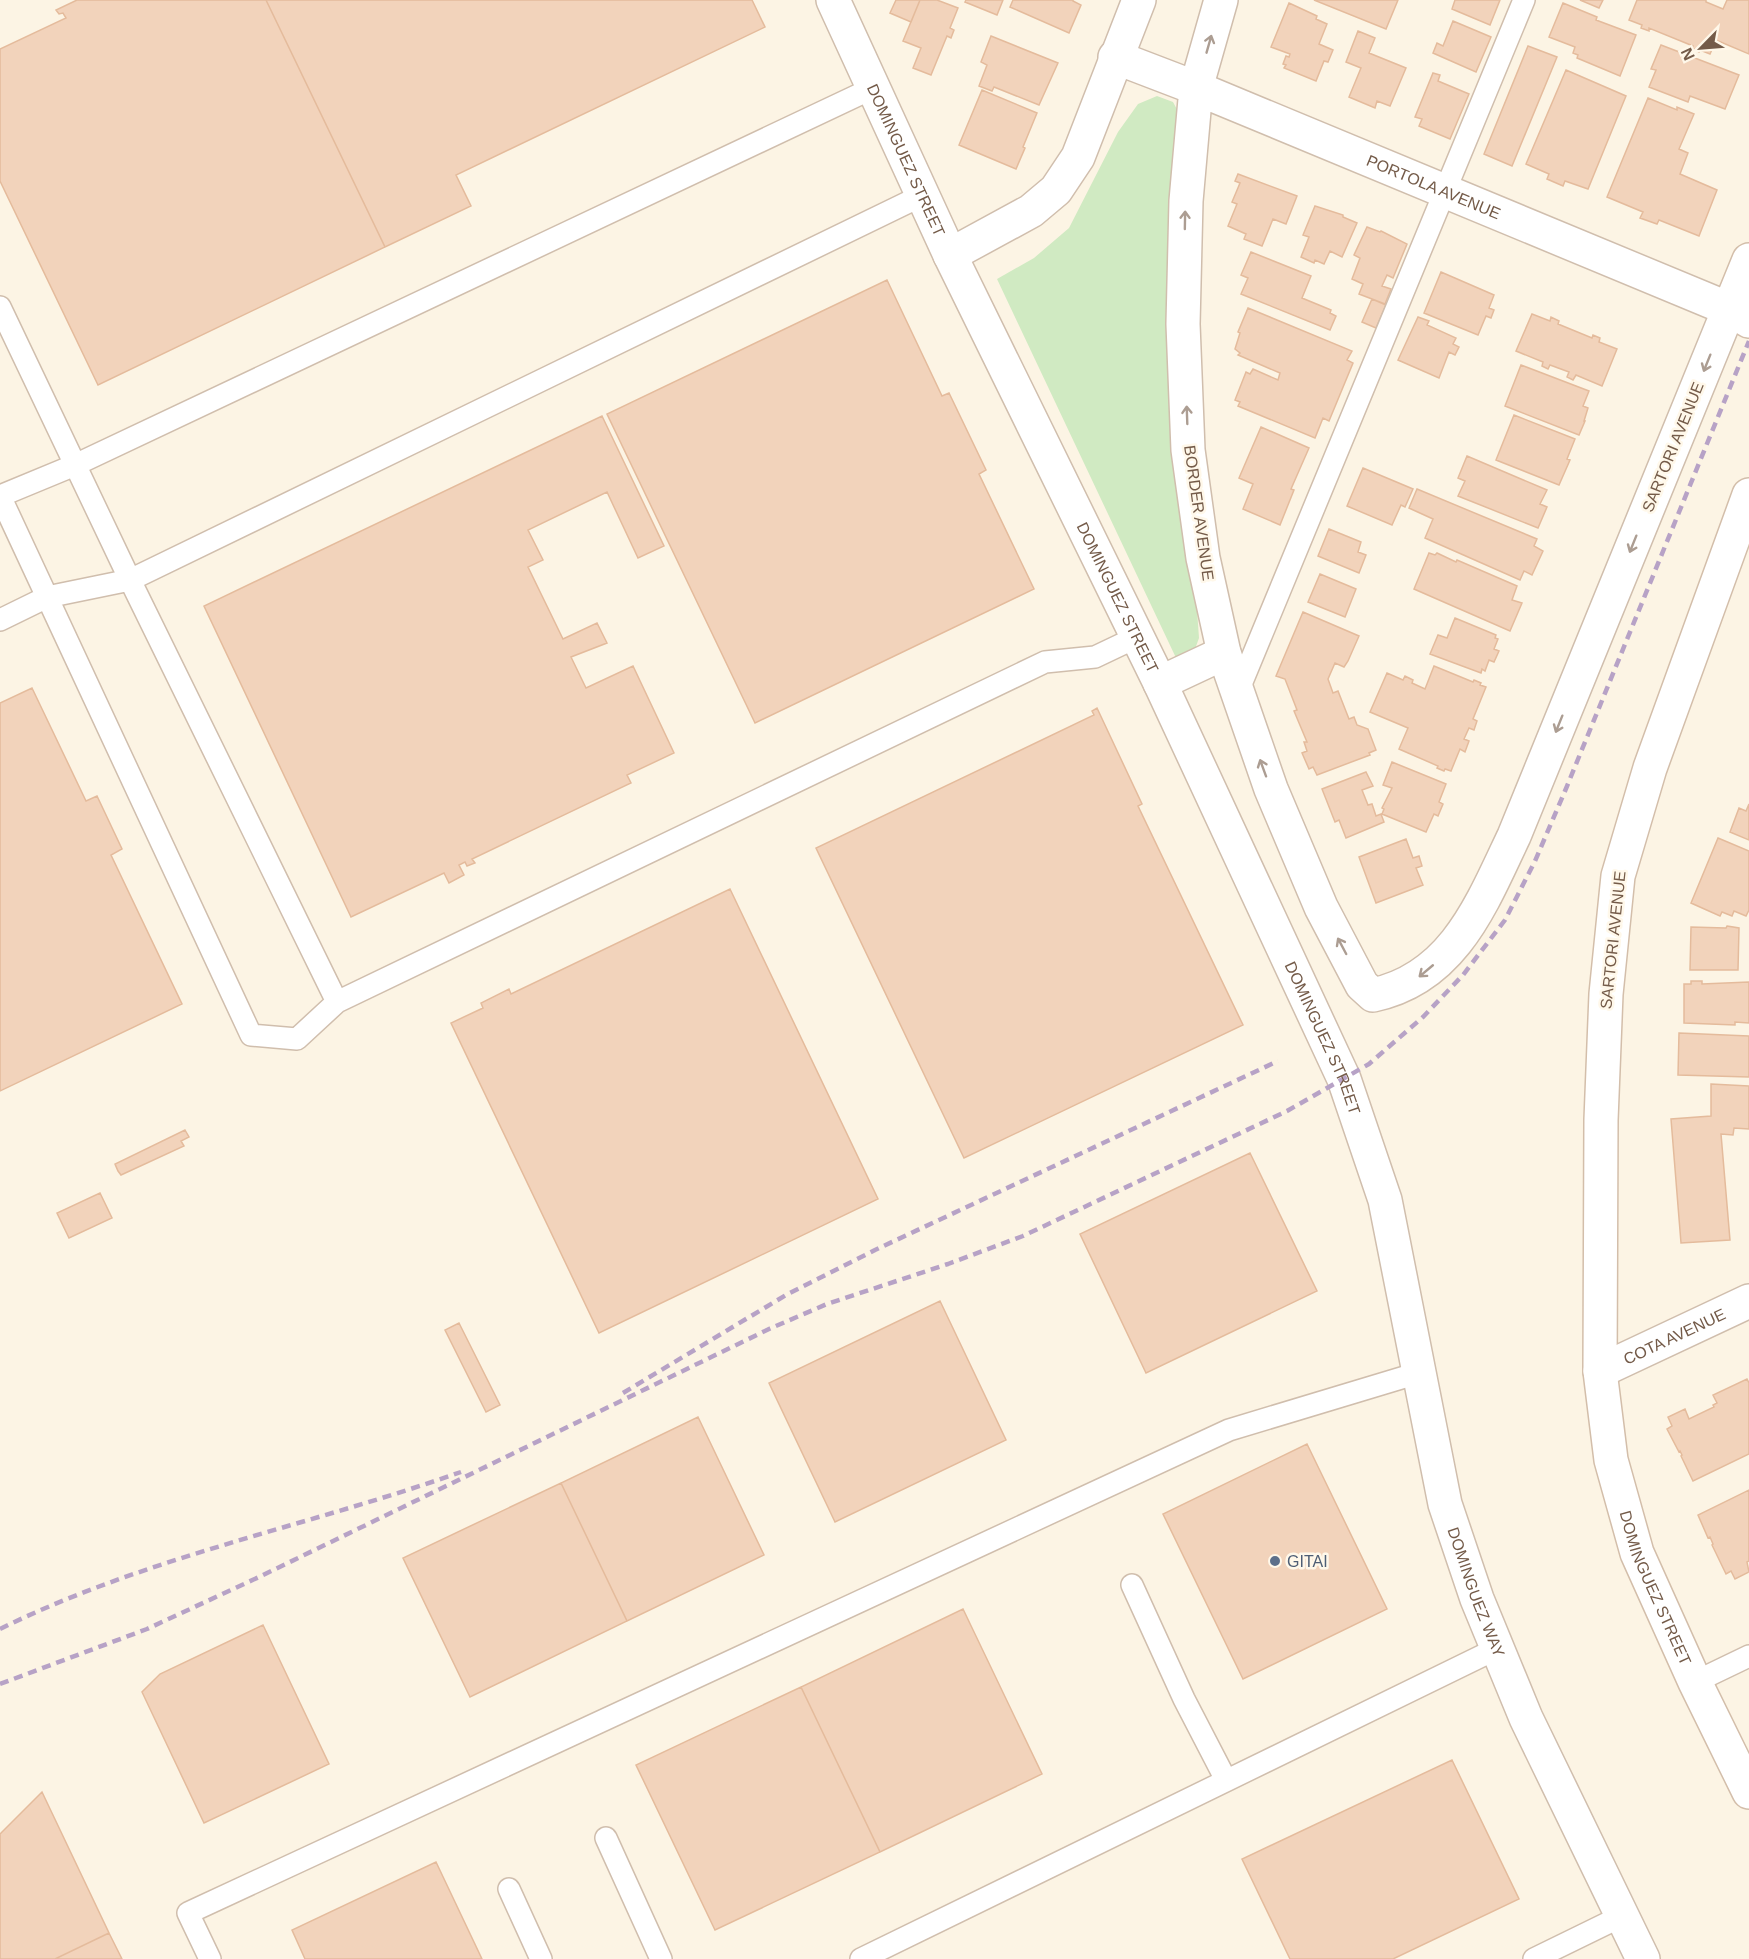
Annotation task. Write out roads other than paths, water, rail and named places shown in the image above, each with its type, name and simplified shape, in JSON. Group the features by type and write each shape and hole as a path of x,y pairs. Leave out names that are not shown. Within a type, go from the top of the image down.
{"street":[{"name":"DOMINGUEZ STREET","path":"833,0 950,255 1160,683 1344,1079 1385,1200"},
{"path":"950,255 1031,211 1056,190 1077,157 1139,0"},
{"name":"BORDER AVENUE","path":"1221,0 1196,88 1186,212 1183,324 1188,450 1203,558 1224,653 1271,789 1321,907 1362,985 1373,995"},
{"name":"PORTOLA AVENUE","path":"1115,57 1196,88 1739,315"},
{"name":"SARTORI AVENUE","path":"1373,995 1391,991 1414,981 1447,953 1467,930 1514,836 1739,315 1749,260"},
{"name":"SARTORI AVENUE","path":"1600,1371 1600,1120 1606,994 1618,876 1650,768 1749,495"},
{"path":"1160,683 1224,653"},
{"name":"DOMINGUEZ WAY","path":"1385,1200 1445,1504 1477,1599 1526,1718 1643,1959"},
{"name":"COTA AVENUE","path":"1600,1371 1749,1300"},
{"name":"DOMINGUEZ STREET","path":"1600,1371 1611,1460 1637,1553 1695,1682 1749,1792"}],"lane":[{"path":"1237,694 1524,0"},
{"path":"873,88 75,465 0,496 251,1035 297,1039 337,1002 1045,662 1095,657 1137,637"},
{"path":"0,620 47,597 130,580 923,195"},
{"path":"0,307 130,580 337,1002"},
{"path":"210,1959 188,1913 1229,1430 1418,1373"},
{"path":"1132,1585 1184,1699 1226,1780"},
{"path":"861,1959 1498,1648"},
{"path":"1695,1682 1749,1656"},
{"path":"606,1838 661,1959"},
{"path":"509,1889 541,1959"},
{"path":"1534,1959 1622,1916"}],"railway":[{"path":"0,1684 147,1629 259,1577 769,1329 827,1304 948,1264 1023,1236 1287,1111 1369,1064 1423,1017 1463,975 1505,920 1535,861 1565,791 1749,341"},
{"path":"623,1393 786,1295 875,1250 1278,1061"},
{"path":"0,1629 55,1604 170,1562 461,1472"}],"place":[{"name":"GITAI","path":"1275,1561"}]}
